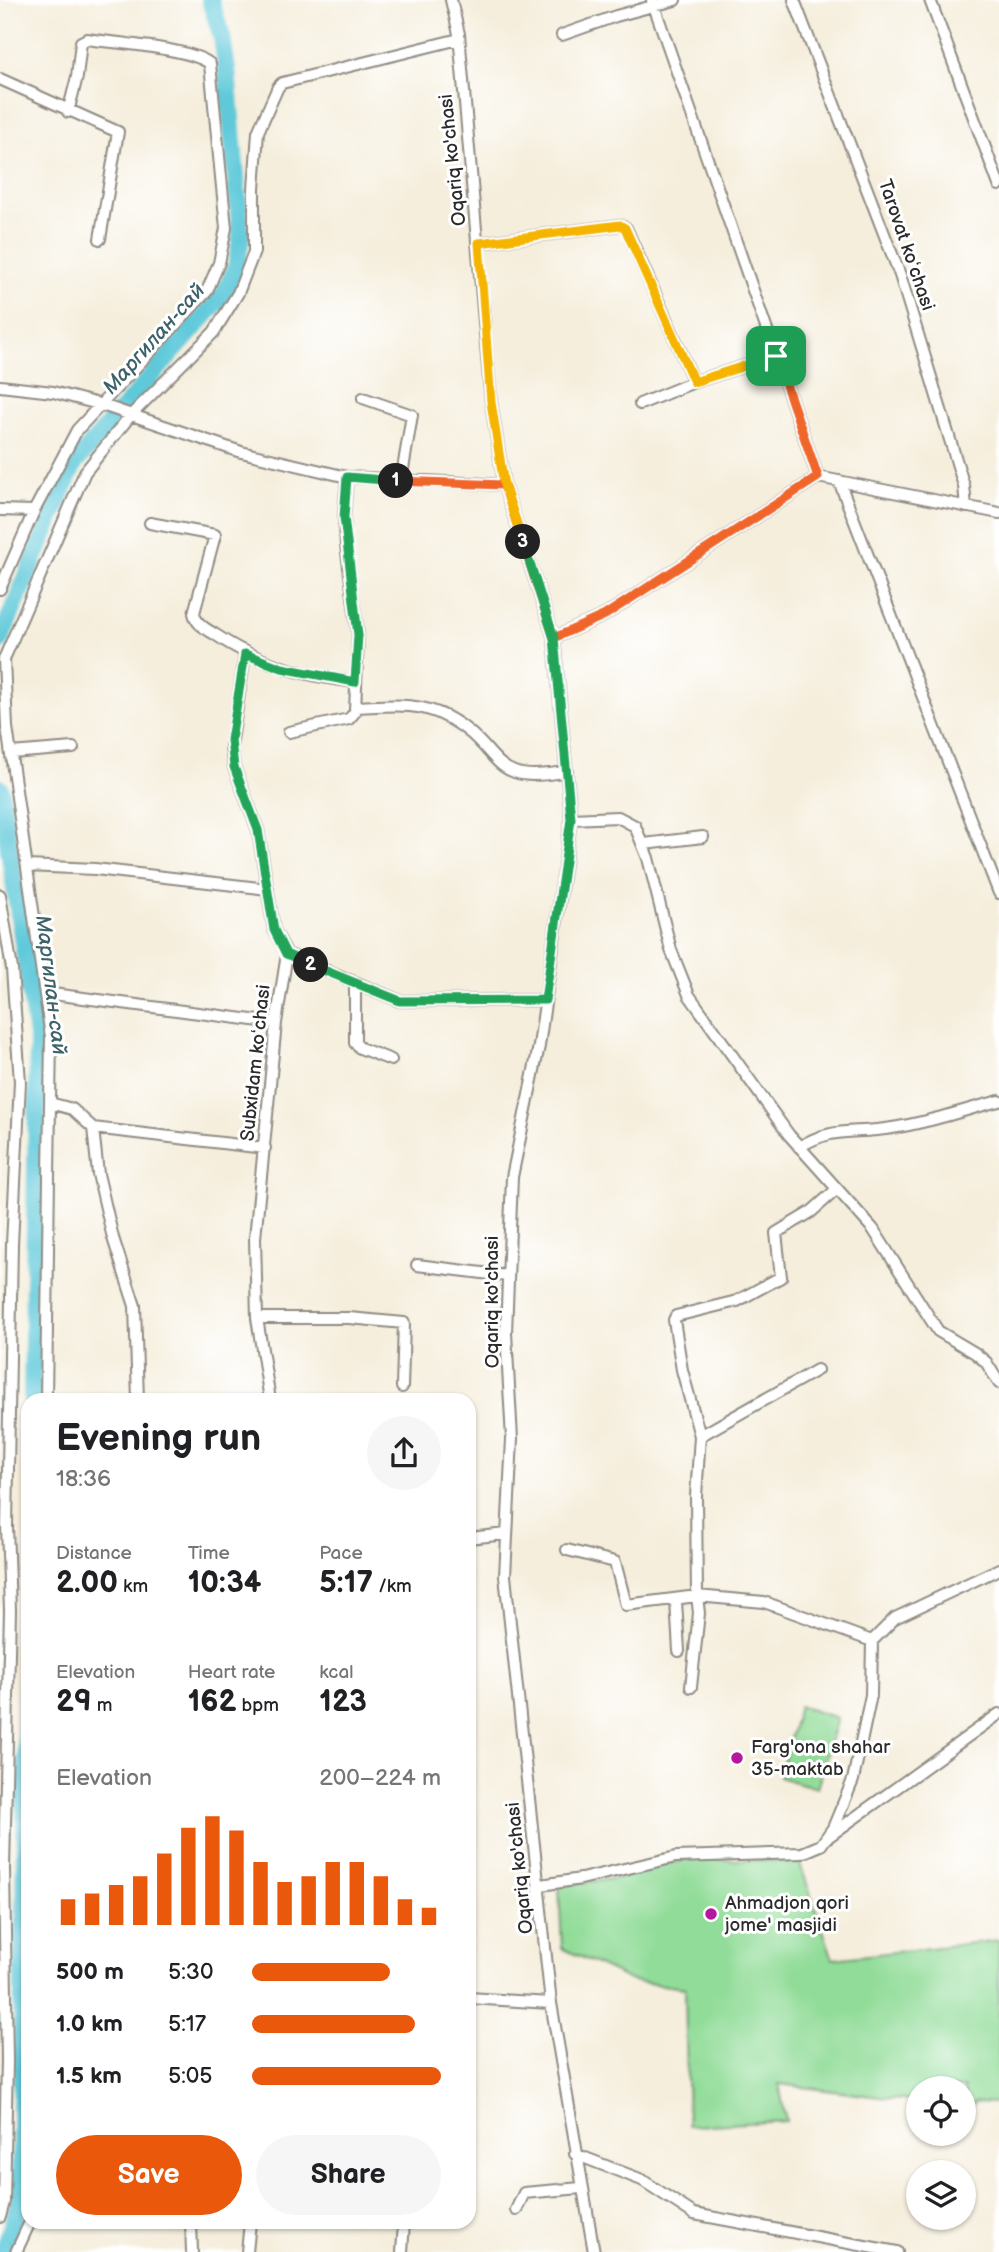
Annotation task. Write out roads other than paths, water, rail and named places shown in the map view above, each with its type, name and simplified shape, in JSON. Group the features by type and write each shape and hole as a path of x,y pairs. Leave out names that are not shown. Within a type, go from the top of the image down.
{"street":[{"name":"Oqariq ko'chasi","path":"451,0 459,39 491,402 504,485 554,638 571,819 545,1000 512,1177 506,1333 512,1439 506,1534 509,1616 541,1885 551,2003 594,2252"},
{"path":"562,35 653,3 675,0"},
{"name":"Tarovat koʻchasi","path":"794,0 900,275 964,486 965,507"},
{"path":"930,0 999,186"},
{"path":"653,3 818,477"},
{"path":"0,589 34,511 77,430 207,291 219,263 226,228 210,64 204,59 166,50 87,39 81,42 78,77 68,112"},
{"path":"46,1393 51,1037 11,753 4,659 85,472 131,416 214,332 238,293 254,252 258,132 278,87 282,83 459,39"},
{"path":"0,79 68,112 115,130 120,135 100,239"},
{"path":"479,243 620,225 625,228 694,382"},
{"path":"640,404 694,382 776,356"},
{"path":"0,386 53,393 102,405 241,452 347,477 504,485"},
{"path":"363,398 412,415 401,481"},
{"path":"289,732 351,719 355,707 358,635 344,517 347,477"},
{"path":"554,638 605,615 818,477 999,513"},
{"path":"839,481 999,893"},
{"path":"0,510 34,511"},
{"path":"150,523 215,535 195,618 245,654 282,668 355,682"},
{"path":"245,654 230,747 234,767 258,830 274,930 286,954 400,1001 545,1000"},
{"path":"355,707 425,708 467,730 511,772 520,776 542,776 567,771"},
{"path":"11,753 73,748"},
{"path":"571,819 595,816 629,820 644,844 683,984 799,1147 873,1229 938,1331 986,1362 999,1383"},
{"path":"644,844 703,837"},
{"path":"27,866 95,869 268,889"},
{"path":"0,895 12,969 20,1082 3,1526 10,1610 4,1868 7,2061 4,2202 0,2217"},
{"name":"Subxidam koʻchasi","path":"269,1393 257,1318 255,1238 276,1023 286,954"},
{"path":"355,984 355,1043 360,1048 391,1060"},
{"path":"45,993 276,1023"},
{"path":"799,1147 818,1136 841,1130 877,1130 999,1101"},
{"path":"50,1102 72,1109 93,1128 265,1149"},
{"path":"93,1128 98,1174 110,1225 135,1306 138,1393"},
{"path":"691,1687 699,1613 696,1496 700,1436 682,1370 674,1320 676,1316 737,1301 781,1276 776,1233 811,1212 836,1191"},
{"path":"417,1265 508,1276"},
{"path":"257,1318 349,1318 404,1323 402,1387"},
{"path":"700,1436 817,1370"},
{"path":"476,1537 506,1534"},
{"path":"568,1550 615,1562 626,1605 676,1601 697,1596 764,1602 873,1641"},
{"path":"541,1885 581,1879 676,1857 802,1853 821,1845 853,1780 871,1695 873,1641 895,1618 999,1569"},
{"path":"676,1601 679,1651"},
{"path":"825,1840 857,1820 999,1714"},
{"path":"476,1998 551,2003"},
{"path":"575,2154 642,2180 694,2214 801,2231 897,2252"},
{"path":"516,2210 524,2193 581,2188"},
{"path":"16,2252 27,2229"},
{"path":"191,2229 192,2252"},
{"path":"247,2252 249,2229"},
{"path":"402,2252 404,2229"}],"waterway":[{"name":"Маргилан-сай","path":"0,640 74,464 224,294 236,268 241,238 227,70 222,37 210,0"},
{"name":"Маргилан-сай","path":"0,788 38,1043 32,1393"},
{"name":"Маргилан-сай","path":"4,2252 20,2200 21,2128"}],"place":[{"name":"Farg'ona shahar 35-maktab","path":"737,1758"},
{"name":"Ahmadjon qori jome' masjidi","path":"711,1914"}]}
